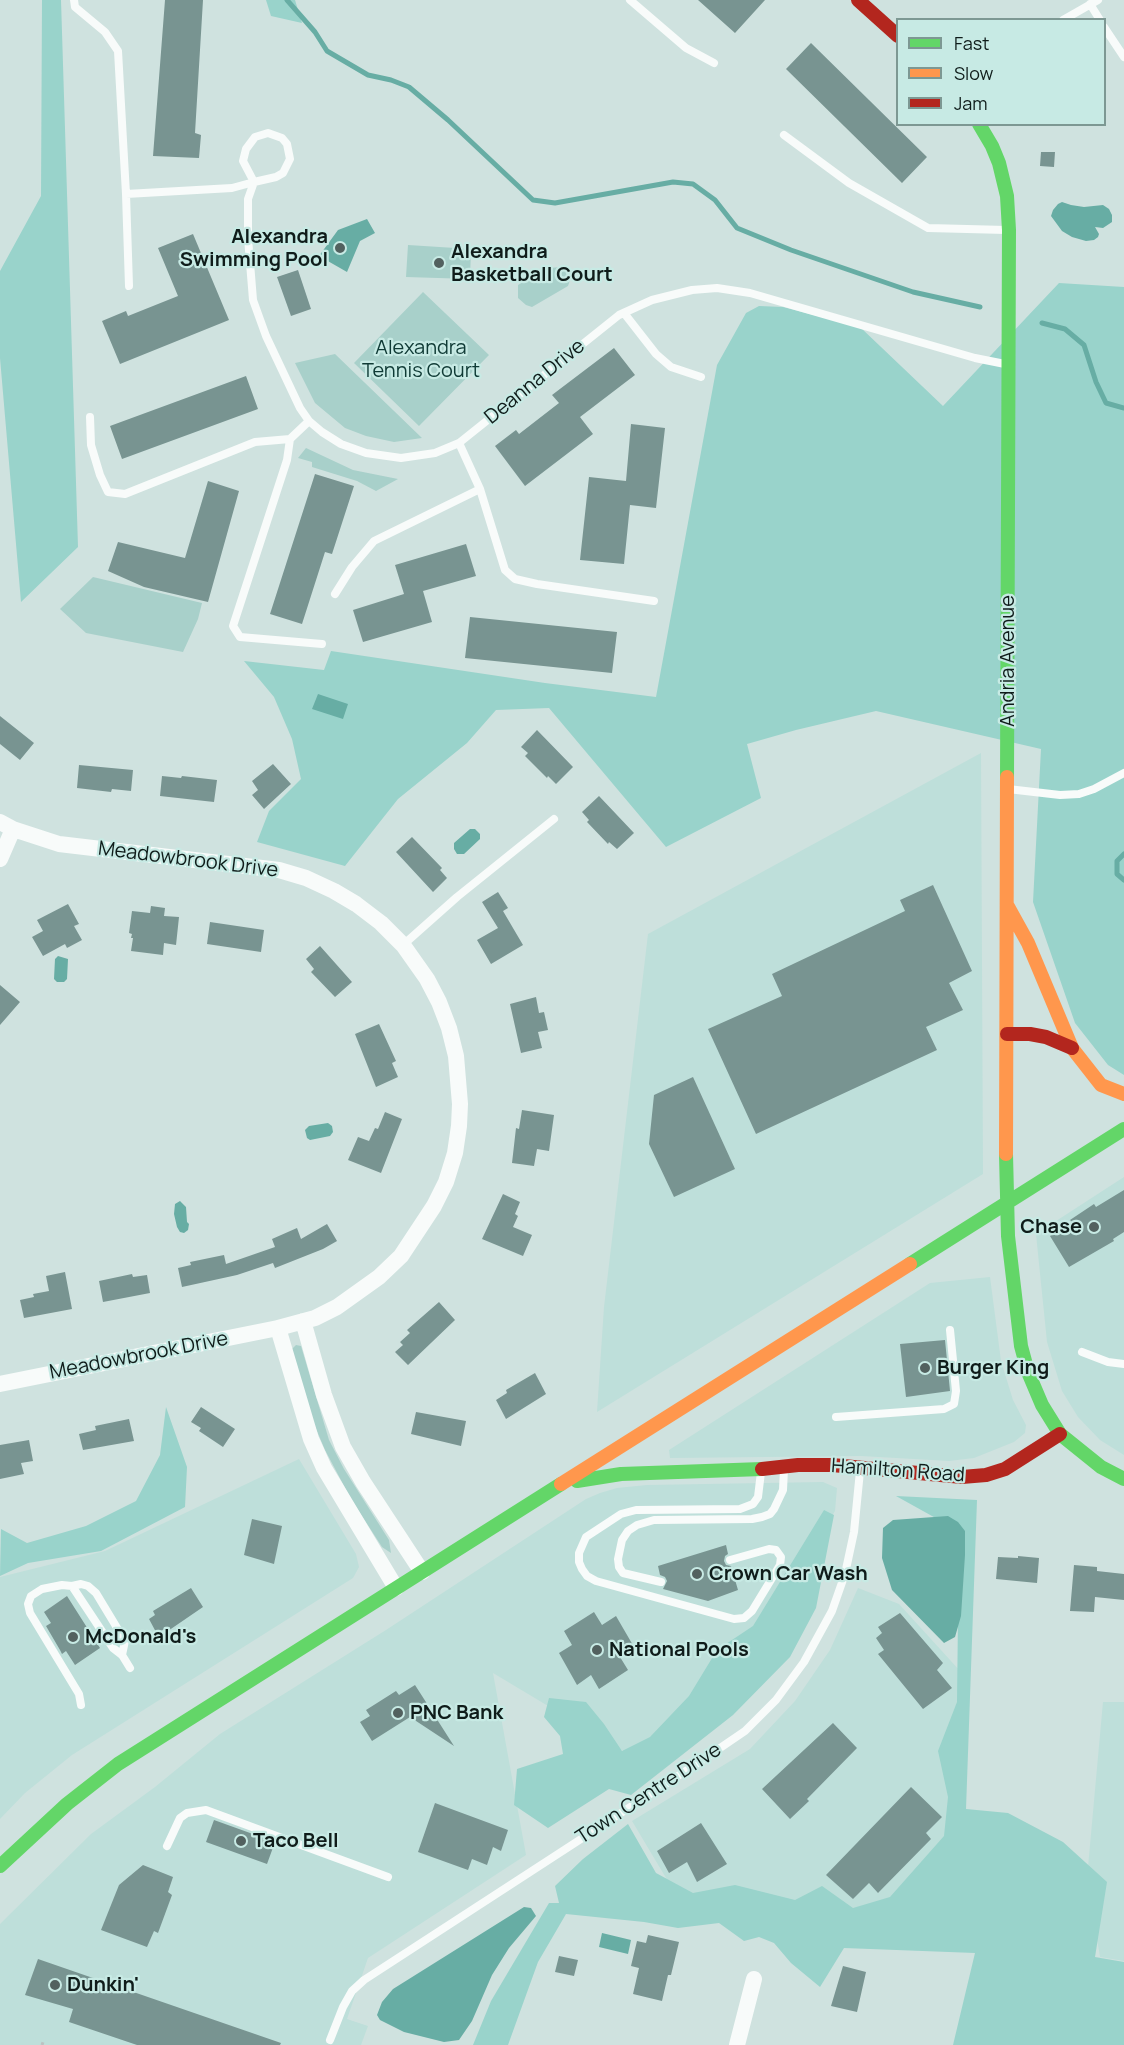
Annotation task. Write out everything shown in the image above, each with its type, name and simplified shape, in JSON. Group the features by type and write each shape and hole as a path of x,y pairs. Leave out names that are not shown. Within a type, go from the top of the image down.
{"main road":[{"path":"858,0 896,35"},
{"name":"Andria Avenue","path":"980,126 999,163 1007,196 1009,230 1006,1204"},
{"path":"1007,905 1028,943 1072,1048 1101,1084 1124,1094"},
{"path":"1007,1034 1047,1037 1072,1048"},
{"path":"0,1866 67,1803 118,1764 1124,1129"},
{"path":"1006,1204 1021,1346 1028,1372 1042,1405 1060,1434 1101,1467 1124,1479"},
{"name":"Hamilton Road","path":"564,1483 621,1474 784,1466 832,1466 963,1477 986,1475 1005,1469 1060,1434"}],"street":[{"name":"Meadowbrook Drive","path":"0,1384 278,1328 315,1318 337,1307 379,1277 400,1256 434,1206 446,1182 455,1154 459,1126 459,1080 449,1028 439,1002 427,979 403,945 381,923 356,904 306,878 279,870 59,844 7,826"},
{"path":"0,859 7,826"},
{"path":"303,1321 324,1395 343,1447 422,1572"},
{"path":"278,1328 303,1416 324,1468 396,1588"},
{"path":"736,2045 754,1979"}],"lane":[{"path":"74,0 75,7 105,32 118,51 129,286"},
{"path":"630,0 686,48 714,63"},
{"path":"1066,18 1094,2 1099,18"},
{"path":"1106,30 1124,57"},
{"path":"126,194 232,189 276,177 288,167 290,152 287,144 276,135 261,134 255,137 246,148 243,161 254,182"},
{"path":"784,135 849,183 928,228 1009,230"},
{"name":"Deanna Drive","path":"254,182 248,199 248,238 253,300 266,336 283,377 309,421 341,444 366,453 401,458 435,453 459,443 624,313 652,300 692,290 717,288 750,293 975,358 1009,364"},
{"path":"624,313 656,354 671,367 701,377"},
{"path":"90,417 91,445 100,476 108,492 124,494 255,442 290,439"},
{"path":"309,421 290,439 287,460 233,626 240,637 321,644"},
{"path":"459,443 480,489 505,570 515,579 654,601"},
{"path":"335,594 352,567 374,540 480,489"},
{"path":"1008,789 1060,795 1079,794 1124,774"},
{"path":"403,945 457,897 554,819"},
{"path":"836,1417 950,1407 956,1399 950,1330"},
{"path":"1082,1352 1108,1362 1124,1364"},
{"path":"662,1582 623,1572 619,1567 618,1559 622,1540 628,1531 654,1520 752,1519 770,1514 783,1490 784,1466"},
{"path":"730,1560 768,1549 776,1550 782,1557 752,1611 744,1618 734,1619 596,1581 587,1576 582,1569 579,1563 579,1553 586,1537 621,1514 636,1510 740,1509 753,1504 758,1497 762,1468"},
{"name":"Town Centre Drive","path":"330,2040 343,2007 352,1992 364,1980 710,1755 745,1731 776,1700 804,1662 832,1611 845,1574 854,1532 860,1468"},
{"path":"81,1705 80,1694 30,1613 28,1604 31,1596 42,1589 62,1585 88,1586 96,1593 125,1641 122,1655"},
{"path":"72,1586 113,1648 122,1655 130,1668"},
{"path":"167,1846 180,1818 188,1813 206,1810 388,1877"}],"shaded area":[{"path":"42,0 61,0 78,547 21,602 0,358 0,271 41,196"},
{"path":"266,0 295,0 302,23 271,16"},
{"path":"1062,202 1084,207 1103,205 1109,209 1112,222 1103,228 1095,227 1099,234 1094,240 1086,241 1072,237 1062,231 1051,216 1053,210"},
{"name":"Alexandra Swimming Pool","path":"367,219 375,233 360,241 347,272 319,256 338,230"},
{"path":"1059,283 1124,287 1124,1075 1108,1065 1075,1023 1033,902 1041,749 876,711 796,730 747,744 761,798 666,847 549,708 496,710 467,743 398,799 345,866 257,842 269,811 301,779 292,739 274,697 244,661 324,670 331,651 656,697 717,365 746,313 759,306 783,307 860,327 943,406"},
{"path":"318,694 348,704 343,719 312,709"},
{"path":"981,753 983,1174 597,1412 604,1307 648,934"},
{"path":"470,829 475,829 480,834 480,839 464,854 457,854 454,843"},
{"path":"58,956 68,959 67,979 64,982 57,982 54,979 55,959"},
{"path":"328,1123 332,1126 333,1132 330,1136 310,1140 307,1138 305,1130 309,1126"},
{"path":"1124,1177 1124,1455 1100,1440 1078,1417 1062,1391 1047,1342 1036,1234"},
{"path":"180,1201 186,1207 189,1224 188,1230 184,1233 180,1232 177,1227 174,1214 175,1204"},
{"path":"990,1277 1001,1361 1013,1400 1026,1425 1025,1433 1014,1442 974,1458 949,1461 861,1456 670,1458 669,1450 930,1283"},
{"path":"166,1407 187,1467 185,1507 101,1551 28,1563 0,1576 1,1529 27,1543 86,1526 136,1501 160,1455"},
{"path":"299,1459 356,1554 359,1567 353,1578 72,1755 25,1793 0,1819 0,1577 105,1551"},
{"path":"823,1482 837,1488 835,1511 748,1644 645,1764 493,1673 526,1855 368,1958 347,2019 368,2026 361,2045 0,2045 0,1924 91,1834 155,1787 220,1734 386,1630 586,1499 600,1493 617,1488 647,1485"},
{"path":"896,1496 977,1500 966,1809 1008,1813 1063,1842 1107,1882 1095,1957 1124,1962 1124,2045 953,2045 975,1953 844,1948 820,1987 791,1963 774,1943 759,1937 744,1941 719,1923 678,1928 566,1914 538,1962 508,2045 473,2045 491,2001 549,1903 559,1903 555,1886 583,1859 628,1824 656,1873 693,1893 735,1885 795,1900 822,1886 853,1908 890,1897 944,1836 948,1797 938,1751 957,1702 959,1531"},
{"path":"824,1510 834,1515 816,1608 790,1657 733,1715 631,1795 609,1789 548,1828 514,1805 517,1769 563,1754 560,1736 544,1717 549,1698 586,1702 622,1751 650,1737 689,1696 717,1650 753,1626"},
{"path":"948,1516 958,1522 965,1531 965,1555 961,1616 955,1637 944,1643 892,1590 882,1558 883,1528 893,1520"},
{"path":"858,1588 899,1604 961,1672 949,1843 864,1925 675,1893 632,1821 750,1749 795,1701 830,1650"},
{"path":"1103,1702 1124,1702 1124,1961 1100,1957 1087,1878"},
{"path":"524,1907 531,1908 536,1916 509,1948 492,1975 472,2021 459,2040 444,2042 404,2032 380,2020 377,2015 382,2002 393,1989"},
{"path":"602,1933 631,1940 628,1954 599,1947"}],"green space":[{"name":"Alexandra Basketball Court","path":"408,245 471,249 470,279 406,277"},
{"path":"561,267 567,272 570,280 568,286 532,307 518,298 518,285 533,275 550,268"},
{"name":"Alexandra Tennis Court","path":"423,292 489,355 419,426 354,363"},
{"path":"335,354 422,438 394,442 366,436 345,428 315,403 295,363"},
{"path":"306,448 353,470 398,479 376,491 357,481 312,467 312,462 298,458"},
{"path":"93,577 202,603 198,619 183,652 86,633 60,609"},
{"path":"296,1345 301,1346 329,1440 344,1469 389,1540 391,1553 382,1547 351,1499 325,1450 314,1424 292,1349"}],"building":[{"path":"165,0 203,0 195,133 201,135 199,158 153,156"},
{"path":"698,0 765,0 735,33"},
{"path":"811,43 927,157 902,183 786,69"},
{"path":"1041,152 1055,152 1054,167 1040,166"},
{"path":"193,234 229,320 120,364 102,321 126,311 128,316 178,296 158,248"},
{"path":"298,270 311,309 291,316 277,277"},
{"path":"614,348 635,375 580,417 593,434 525,486 495,446 516,430 519,434 559,403 552,395"},
{"path":"246,376 258,409 122,459 110,426"},
{"path":"631,424 665,428 656,508 630,505 624,564 580,560 589,477 626,481"},
{"path":"315,474 354,486 332,554 325,552 302,624 270,614"},
{"path":"208,481 239,491 208,602 144,587 108,571 118,542 185,558"},
{"path":"466,544 476,576 423,591 432,622 363,642 353,610 404,594 395,565"},
{"path":"470,617 617,632 612,673 465,658"},
{"path":"0,716 34,743 20,760 0,744"},
{"path":"537,730 573,767 556,784 525,756 528,753 521,747"},
{"path":"273,764 291,784 264,809 252,795 258,790 252,781"},
{"path":"79,765 133,770 131,791 112,789 111,792 77,788"},
{"path":"162,776 217,780 214,802 160,796"},
{"path":"599,796 634,833 617,849 609,842 608,844 587,822 589,820 582,812"},
{"path":"412,837 442,868 440,870 447,878 433,892 396,852"},
{"path":"933,885 972,971 949,983 963,1010 926,1027 937,1050 756,1134 708,1029 782,996 772,974 905,911 900,900"},
{"path":"498,892 508,908 503,911 523,945 491,964 477,940 498,928 482,902"},
{"path":"68,904 79,924 74,926 82,940 67,948 65,944 43,956 32,937 43,931 37,920"},
{"path":"151,906 165,908 164,916 179,917 176,945 164,943 163,955 131,951 133,938 129,933 132,911 150,913"},
{"path":"210,922 264,930 261,952 207,944"},
{"path":"320,946 352,982 335,997 311,972 314,969 306,959"},
{"path":"0,985 20,1002 0,1025"},
{"path":"536,997 539,1013 544,1012 548,1030 538,1032 542,1048 521,1053 510,1004"},
{"path":"379,1024 396,1061 392,1063 398,1077 376,1087 355,1034"},
{"path":"693,1077 735,1169 674,1197 649,1144 654,1095"},
{"path":"522,1110 554,1115 549,1151 537,1149 534,1166 512,1163 516,1128 519,1129"},
{"path":"385,1112 402,1119 381,1173 348,1160 358,1137 369,1141 375,1128 378,1129"},
{"name":"Chase","path":"1124,1190 1124,1232 1113,1239 1114,1241 1069,1267 1050,1236 1094,1204 1096,1207"},
{"path":"503,1194 520,1202 515,1214 518,1216 513,1227 532,1235 523,1256 482,1239"},
{"path":"327,1224 337,1241 323,1249 275,1268 273,1263 237,1275 182,1287 178,1268 191,1265 190,1262 224,1255 226,1264 275,1247 272,1239 297,1228 301,1239"},
{"path":"65,1272 72,1309 24,1318 20,1300 34,1297 33,1294 49,1291 46,1276"},
{"path":"132,1274 133,1277 147,1275 150,1293 103,1302 99,1281"},
{"path":"439,1302 455,1320 408,1365 395,1352 403,1345 400,1342 410,1333 407,1330"},
{"name":"Burger King","path":"945,1340 950,1391 906,1397 900,1344"},
{"path":"535,1373 546,1394 506,1419 496,1400 507,1393 506,1390"},
{"path":"201,1407 235,1429 223,1447 199,1431 201,1428 191,1422"},
{"path":"416,1412 466,1421 461,1446 411,1434"},
{"path":"129,1419 134,1441 83,1450 79,1434 96,1430 95,1426"},
{"path":"29,1440 33,1461 21,1463 24,1474 0,1479 0,1445"},
{"path":"252,1519 282,1526 274,1564 244,1555"},
{"name":"Crown Car Wash","path":"726,1545 728,1554 724,1561 726,1565 731,1566 738,1590 708,1601 663,1589 667,1581 660,1575 658,1566"},
{"path":"1018,1556 1039,1558 1037,1583 996,1579 998,1557 1018,1558"},
{"path":"1074,1565 1097,1567 1097,1571 1124,1574 1124,1600 1095,1597 1094,1612 1070,1611"},
{"path":"191,1588 203,1607 165,1633 164,1629 157,1634 149,1619 155,1615 153,1611"},
{"name":"McDonald's","path":"67,1596 100,1648 75,1665 66,1651 62,1654 46,1626 51,1623 44,1612"},
{"name":"National Pools","path":"594,1612 602,1625 616,1616 634,1647 620,1657 628,1670 599,1689 591,1675 577,1685 559,1653 572,1645 564,1631"},
{"path":"900,1613 943,1663 937,1670 952,1688 923,1709 878,1654 884,1650 876,1638 882,1633 878,1627"},
{"name":"PNC Bank","path":"415,1685 454,1746 410,1717 372,1741 360,1722 370,1716 366,1710 396,1691 399,1695"},
{"path":"833,1723 857,1748 790,1819 762,1789"},
{"path":"911,1787 942,1817 926,1833 931,1839 878,1893 869,1883 853,1899 826,1875"},
{"path":"435,1803 508,1830 501,1851 493,1847 487,1865 472,1859 468,1870 418,1852"},
{"name":"Taco Bell","path":"214,1820 275,1842 267,1864 206,1842"},
{"path":"701,1823 727,1864 697,1882 687,1862 669,1873 657,1851"},
{"path":"143,1865 173,1877 168,1892 172,1895 158,1933 154,1931 147,1947 101,1930 119,1885"},
{"path":"648,1935 679,1942 662,2001 633,1994 639,1968 631,1966 637,1941 646,1943"},
{"path":"559,1956 578,1960 574,1976 555,1972"},
{"path":"38,1959 281,2043 280,2045 137,2045 69,2022 73,2009 25,1995"},
{"path":"843,1966 866,1972 857,2012 831,2006"}],"waterway":[{"path":"287,0 315,32 327,51 368,75 409,87 448,120 533,200 555,203 673,182 693,184 715,200 737,228 791,250 913,292 980,307"},
{"path":"1042,323 1065,329 1084,345 1096,382 1106,403 1124,408"},
{"path":"1124,854 1117,861 1117,874 1124,880"}],"traffic: fast":[{"path":"980,126 999,163 1007,196 1009,230 1007,777"},
{"path":"910,1264 1124,1129"},
{"path":"1006,1154 1008,1236 1021,1346 1028,1372 1042,1405 1060,1434 1101,1467 1124,1479"},
{"path":"577,1481 621,1474 762,1469"},
{"path":"0,1866 67,1804 118,1764 561,1484"}],"traffic: slow":[{"path":"1006,1154 1007,777"},
{"path":"1007,905 1028,943 1072,1048 1101,1085 1124,1094"},
{"path":"561,1484 910,1264"}],"traffic: jam":[{"path":"858,0 896,34"},
{"path":"1007,1034 1046,1037 1072,1048"},
{"path":"762,1469 798,1465 832,1465 962,1477 986,1475 1005,1469 1060,1434"}],"place":[{"name":"Alexandra Swimming Pool","path":"340,248"},
{"name":"Alexandra Basketball Court","path":"439,263"},
{"name":"Chase","path":"1094,1227"},
{"name":"Burger King","path":"925,1368"},
{"name":"Crown Car Wash","path":"697,1574"},
{"name":"McDonald's","path":"73,1637"},
{"name":"National Pools","path":"597,1650"},
{"name":"PNC Bank","path":"398,1713"},
{"name":"Taco Bell","path":"241,1841"},
{"name":"Dunkin'","path":"55,1985"}]}
